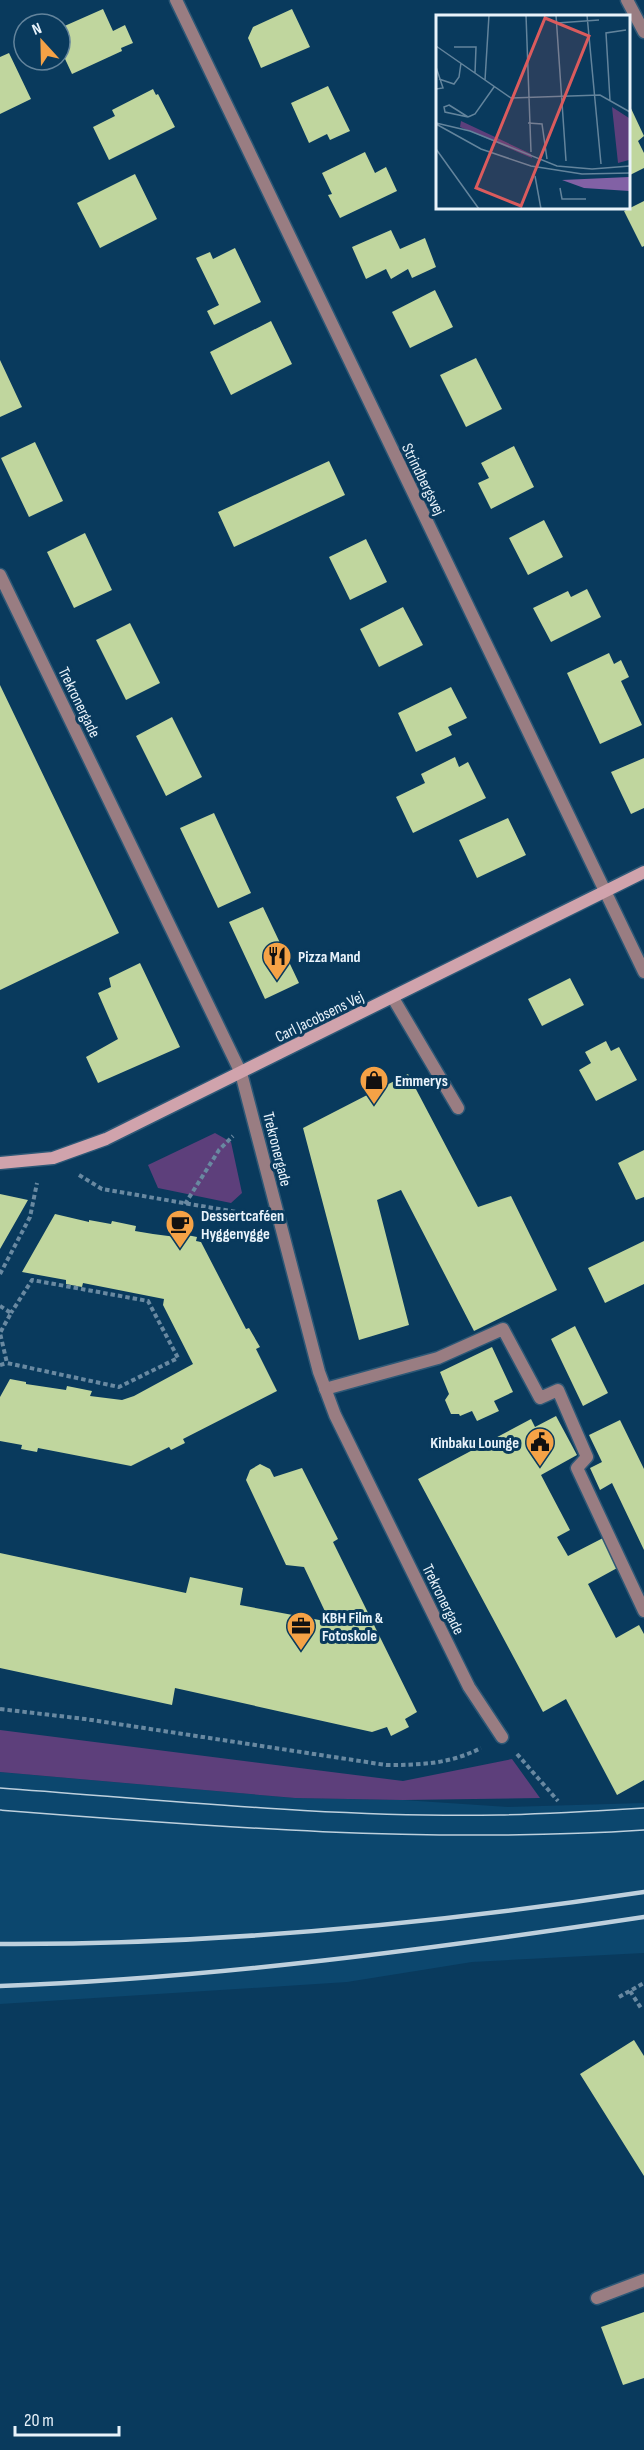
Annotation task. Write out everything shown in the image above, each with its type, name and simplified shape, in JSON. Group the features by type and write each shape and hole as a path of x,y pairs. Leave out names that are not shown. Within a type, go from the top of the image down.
{"street":[{"path":"627,0 644,32"},
{"name":"Strindbergsvej","path":"179,1 644,972"},
{"name":"Trekronergade","path":"0,575 241,1073 325,1389 335,1415 469,1687 502,1737"},
{"name":"Carl Jacobsens Vej","path":"0,1163 48,1159 106,1138 644,872"},
{"path":"393,998 458,1107"},
{"path":"325,1389 438,1358 503,1329 540,1398 558,1390 587,1457 577,1468 644,1611"},
{"path":"597,2298 644,2280"}],"path":[{"path":"185,1203 219,1150 253,1117"},
{"path":"0,1274 30,1217 48,1159 102,1189 279,1220"},
{"path":"0,1365 7,1363 119,1387 178,1358 148,1301 32,1280 0,1333 7,1363"},
{"path":"0,1306 11,1313"},
{"path":"0,1709 85,1719 386,1765 429,1765 467,1756 502,1737 558,1801"},
{"path":"620,1997 644,1983"},
{"path":"630,1991 641,2008"}],"shaded area":[{"path":"215,1133 231,1142 242,1193 231,1203 158,1188 148,1165"},
{"path":"0,1730 403,1781 512,1759 540,1798 403,1800 295,1798 0,1772"},
{"path":"0,1772 295,1798 403,1800 508,1807 644,1803 644,1953 472,1962 347,1982 0,2004"}],"building":[{"path":"103,9 113,31 125,25 133,43 121,48 122,51 72,74 72,23"},
{"path":"292,9 310,47 261,68 248,38 253,27"},
{"path":"9,53 12,59 12,72 18,72 31,99 0,114 0,57"},
{"path":"328,86 350,131 330,140 327,134 309,143 291,103"},
{"path":"153,89 156,95 158,94 175,127 109,160 93,127 115,116 112,110"},
{"path":"629,104 644,136 638,141 644,153 644,168 629,176"},
{"path":"365,152 375,173 386,167 397,191 340,218 328,195 332,194 322,173"},
{"path":"135,174 157,219 100,248 77,203"},
{"path":"644,201 644,246 642,247 624,211"},
{"path":"391,230 400,249 425,238 436,267 412,278 408,269 391,279 386,269 366,279 352,247"},
{"path":"235,248 261,302 214,325 207,311 219,305 196,258 210,252 213,259"},
{"path":"435,290 453,327 410,348 392,312"},
{"path":"271,321 292,364 231,395 210,352"},
{"path":"476,358 502,409 466,427 440,375"},
{"path":"0,360 22,407 0,417"},
{"path":"35,442 63,501 29,517 1,458"},
{"path":"514,446 534,487 491,509 478,483 489,478 481,463"},
{"path":"329,461 345,495 234,547 218,512"},
{"path":"544,520 563,557 528,575 509,538"},
{"path":"85,533 112,590 74,608 47,552"},
{"path":"366,539 387,582 350,600 329,557"},
{"path":"587,589 601,617 551,642 533,608 568,591 571,597"},
{"path":"403,607 423,645 379,667 360,629"},
{"path":"130,623 160,683 126,700 96,640"},
{"path":"609,653 614,664 621,660 629,677 621,681 642,725 600,744 567,673"},
{"path":"0,685 119,933 0,990"},
{"path":"451,687 467,718 448,727 452,735 416,752 398,713"},
{"path":"172,717 202,777 166,796 136,736"},
{"path":"455,757 459,767 468,762 486,798 413,833 396,797 425,783 421,774"},
{"path":"644,758 644,808 631,814 611,772"},
{"path":"214,813 251,893 218,908 180,828"},
{"path":"508,818 526,855 477,878 459,840"},
{"path":"263,907 299,983 265,999 229,922"},
{"path":"140,963 180,1047 98,1083 86,1057 118,1039 98,993 111,987 109,978"},
{"path":"570,978 584,1005 542,1026 528,999"},
{"path":"606,1041 611,1051 619,1047 637,1080 596,1101 579,1070 591,1063 585,1052"},
{"path":"408,1074 478,1207 511,1196 557,1290 474,1331 401,1190 377,1200 409,1325 359,1340 303,1128"},
{"path":"644,1150 644,1197 636,1200 618,1163"},
{"path":"0,1194 28,1200 0,1249"},
{"path":"55,1214 89,1222 89,1220 111,1224 112,1221 136,1226 135,1231 153,1234 176,1237 177,1233 197,1237 196,1241 201,1242 246,1329 249,1328 260,1347 256,1349 277,1391 183,1439 185,1443 171,1450 169,1447 131,1466 38,1448 37,1452 21,1449 22,1445 0,1441 0,1397 10,1379 26,1382 26,1384 66,1390 67,1386 92,1391 90,1396 122,1400 134,1396 193,1364 163,1305 164,1299 83,1283 82,1287 66,1284 66,1280 22,1272"},
{"path":"644,1241 644,1284 605,1303 588,1268"},
{"path":"575,1326 608,1393 583,1406 551,1339"},
{"path":"492,1347 513,1392 494,1401 499,1411 477,1421 472,1411 460,1416 451,1414 445,1400 449,1394 440,1372"},
{"path":"556,1416 577,1455 541,1475 570,1530 557,1537 568,1556 603,1538 619,1567 588,1584 616,1638 639,1625 644,1634 644,1780 617,1795 566,1699 543,1712 418,1479 531,1419 535,1427"},
{"path":"620,1420 644,1469 644,1550 612,1483 600,1490 590,1468 602,1462 589,1435"},
{"path":"260,1464 270,1469 274,1477 302,1468 338,1539 333,1542 417,1712 405,1719 409,1727 391,1736 387,1727 372,1732 175,1688 172,1705 0,1668 0,1553 186,1593 190,1577 243,1588 240,1605 330,1622 304,1567 286,1565 246,1480 250,1470"},
{"path":"634,2040 644,2056 644,2176 580,2074"},
{"path":"644,2312 644,2378 623,2385 601,2327"}],"tram line":[{"path":"0,1788 375,1814 499,1815 644,1808"},
{"path":"0,1810 322,1832 483,1835 644,1830"}],"railway":[{"path":"0,1944 161,1941 323,1930 484,1914 644,1892"},
{"path":"0,1986 243,1969 404,1951 644,1917"}],"place":[{"name":"Pizza Mand","path":"277,982"},
{"name":"Emmerys","path":"374,1106"},
{"name":"Dessertcaféen Hyggenygge","path":"180,1250"},
{"name":"Kinbaku Lounge","path":"540,1468"},
{"name":"KBH Film & Fotoskole","path":"301,1652"}]}
